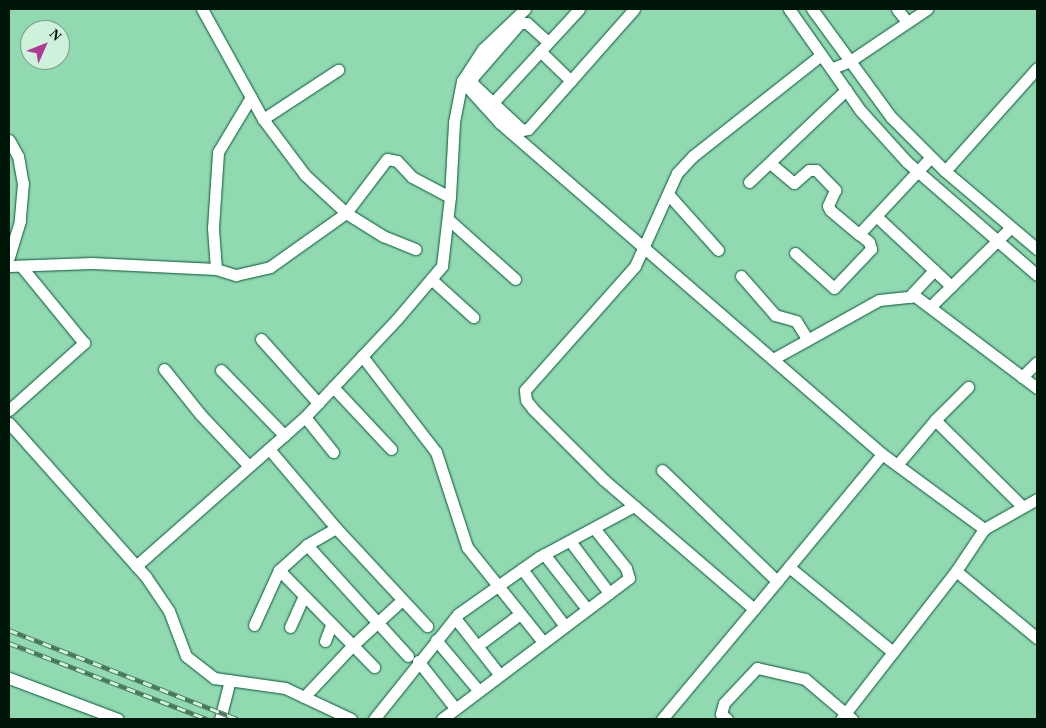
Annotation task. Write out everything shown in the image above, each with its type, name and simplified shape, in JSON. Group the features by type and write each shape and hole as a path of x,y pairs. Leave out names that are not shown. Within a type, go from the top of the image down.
{"street":[{"path":"202,9 263,119 304,175 346,213 383,236 416,249"},
{"path":"136,566 305,417 442,266 450,197 454,122 462,81 483,49 525,9"},
{"path":"490,106 577,9"},
{"path":"548,42 527,23 520,23 472,78 473,84 490,106 522,130 525,130 571,81 634,9"},
{"path":"789,9 821,55 833,68 860,110 917,171 1037,275"},
{"path":"812,9 891,117 930,158 1037,249"},
{"path":"897,9 907,22"},
{"path":"833,68 850,61 927,9"},
{"path":"540,51 571,81"},
{"path":"754,609 634,506 533,409 526,400 525,390 635,266 677,173 693,156 821,55"},
{"path":"945,171 1037,68"},
{"path":"263,119 338,70"},
{"path":"462,81 643,249 773,359 821,405 882,454 984,530"},
{"path":"749,182 846,90"},
{"path":"216,269 213,228 218,152 251,97"},
{"path":"9,140 18,156 24,183 20,221 9,256"},
{"path":"859,234 930,158"},
{"path":"9,266 92,263 216,269 236,275 270,267 346,213 387,159 397,161 412,177 450,197"},
{"path":"770,163 794,184 809,170 816,170 836,190 828,206 830,210 869,242 871,249 834,288 795,252"},
{"path":"668,194 718,250"},
{"path":"876,216 951,286"},
{"path":"448,219 515,279"},
{"path":"931,306 1010,228"},
{"path":"9,410 84,343 21,266"},
{"path":"909,297 934,270"},
{"path":"741,276 775,315 796,321 808,340"},
{"path":"431,279 472,317"},
{"path":"773,359 879,300 916,296 1037,388"},
{"path":"261,340 318,403"},
{"path":"362,356 436,452 467,547 543,642"},
{"path":"1022,377 1037,362"},
{"path":"164,369 200,414 249,466"},
{"path":"221,370 284,435"},
{"path":"333,387 391,449"},
{"path":"897,465 935,420 968,387"},
{"path":"305,417 333,452"},
{"path":"935,420 1022,506"},
{"path":"9,423 136,566 169,611 186,656 214,678 285,688 352,719"},
{"path":"269,448 336,528 427,626"},
{"path":"662,719 882,454"},
{"path":"662,470 777,581"},
{"path":"727,719 721,714 724,702 757,668 805,679 846,717 956,571 984,530 1022,506 1037,499"},
{"path":"374,719 413,659 436,640 455,618 544,554 634,506"},
{"path":"254,625 279,570 307,545 336,528"},
{"path":"442,719 499,674 629,578 594,528"},
{"path":"570,541 609,593"},
{"path":"307,545 413,659 455,708"},
{"path":"544,554 587,609"},
{"path":"788,567 894,652"},
{"path":"522,569 565,626"},
{"path":"279,570 331,625 374,666"},
{"path":"956,571 1037,638"},
{"path":"290,627 304,596"},
{"path":"304,697 352,646 402,600"},
{"path":"477,646 520,614"},
{"path":"455,618 499,674"},
{"path":"325,641 331,625"},
{"path":"436,640 478,690"},
{"path":"9,678 90,714 118,719"},
{"path":"220,719 230,680"}],"railway":[{"path":"9,630 237,719"},
{"path":"9,643 207,719"}]}
